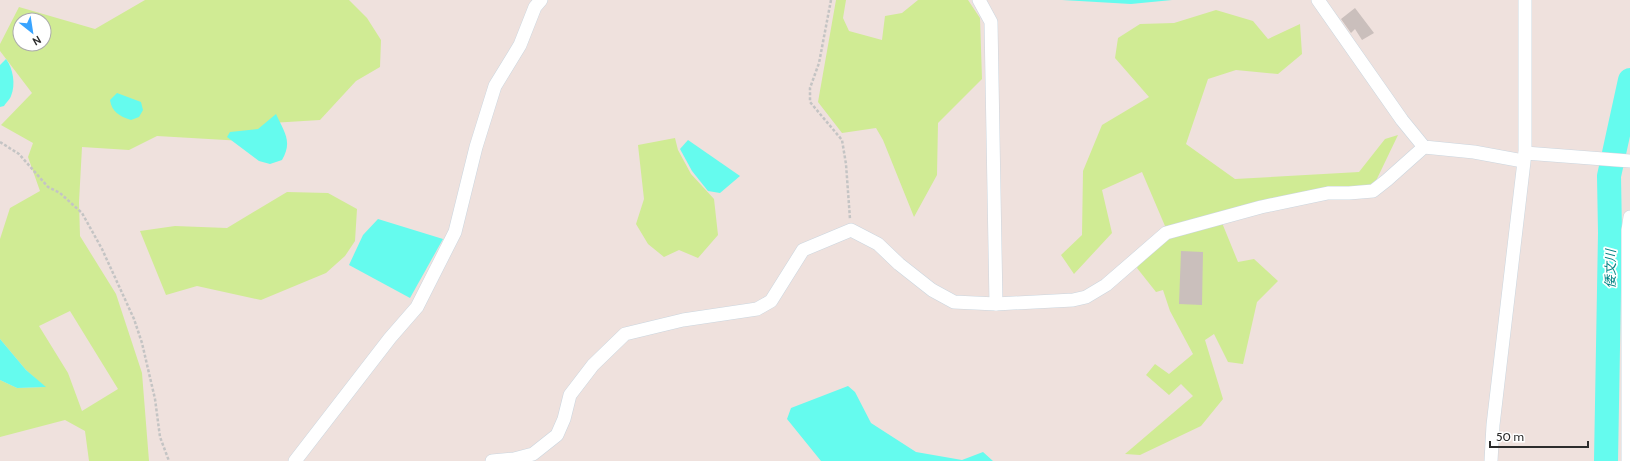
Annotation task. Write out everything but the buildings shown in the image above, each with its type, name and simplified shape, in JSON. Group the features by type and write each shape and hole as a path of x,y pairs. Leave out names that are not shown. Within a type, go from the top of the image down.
{"street":[{"path":"295,461 390,338 417,307 455,232 476,147 495,86 520,45 535,7 541,0"},
{"path":"979,0 991,22 996,304"},
{"path":"1318,0 1402,120 1424,147 1524,157 1587,158 1630,161"},
{"path":"1490,461 1524,157 1524,0"},
{"path":"492,461 514,459 533,454 557,435 564,419 570,395 593,365 625,334 682,320 757,309 771,301 803,250 851,230 878,244 899,264 932,290 954,302 996,304 1073,300 1086,297 1106,285 1166,233 1261,207 1328,193 1373,191 1424,147"},
{"path":"1628,461 1628,230 1630,217"}],"path":[{"path":"831,0 819,63 810,88 810,102 842,140 846,164 851,230"},
{"path":"0,142 19,154 48,187 60,193 82,213 102,248 134,319 142,343 155,399 160,437 170,461"}],"green space":[{"path":"145,0 349,0 367,18 381,40 380,67 356,81 320,120 271,123 243,141 157,136 129,150 82,147 79,202 80,236 116,294 142,373 149,461 89,461 85,431 65,420 0,437 0,380 17,388 45,387 26,370 0,339 0,239 10,208 40,191 28,157 33,143 1,125 32,93 0,51 0,44 12,21 12,52 52,52 52,17 95,29","holes":["70,311 118,389 82,411 68,373 39,326"]},
{"path":"836,0 846,0 843,18 849,31 882,40 885,16 902,13 918,0 968,0 980,18 982,79 938,123 937,175 914,217 883,140 876,128 842,133 818,102"},
{"path":"19,7 36,12 16,12"},
{"path":"1216,10 1253,21 1268,39 1300,24 1302,54 1278,74 1236,70 1208,79 1186,144 1235,179 1359,172 1385,139 1398,135 1374,185 1218,213 1238,262 1254,259 1278,281 1257,302 1243,364 1228,362 1214,334 1205,340 1223,399 1201,426 1140,455 1125,454 1193,396 1181,384 1169,395 1146,375 1155,364 1169,374 1193,354 1170,311 1163,290 1156,292 1137,268 1165,226 1142,172 1102,190 1112,233 1074,274 1061,255 1082,235 1083,171 1102,125 1149,97 1115,58 1118,38 1140,24 1174,23"},
{"path":"675,138 678,150 691,174 714,199 718,235 698,258 679,250 664,257 648,244 636,224 644,199 638,145"},
{"path":"287,192 328,193 357,209 355,241 345,256 326,273 261,300 197,286 166,295 140,231 175,226 227,228"}],"water":[{"path":"1062,0 1172,0 1131,4"},
{"path":"6,59 12,72 13,92 4,106 0,107 0,65"},
{"path":"117,93 141,102 143,110 139,117 131,120 114,111 110,100"},
{"path":"276,114 284,131 287,142 287,147 282,160 270,164 259,161 227,137 230,132 258,129"},
{"path":"688,140 740,176 720,193 708,191 692,171 680,149"},
{"path":"378,219 443,239 410,298 349,265 363,235"},
{"path":"0,339 26,370 46,387 17,388 0,380"},
{"path":"848,386 855,392 871,423 916,452 962,460 983,452 993,461 821,461 787,419 791,408"}],"waterway":[{"name":"倭文川","path":"1606,461 1610,233 1609,176 1630,80"}]}
